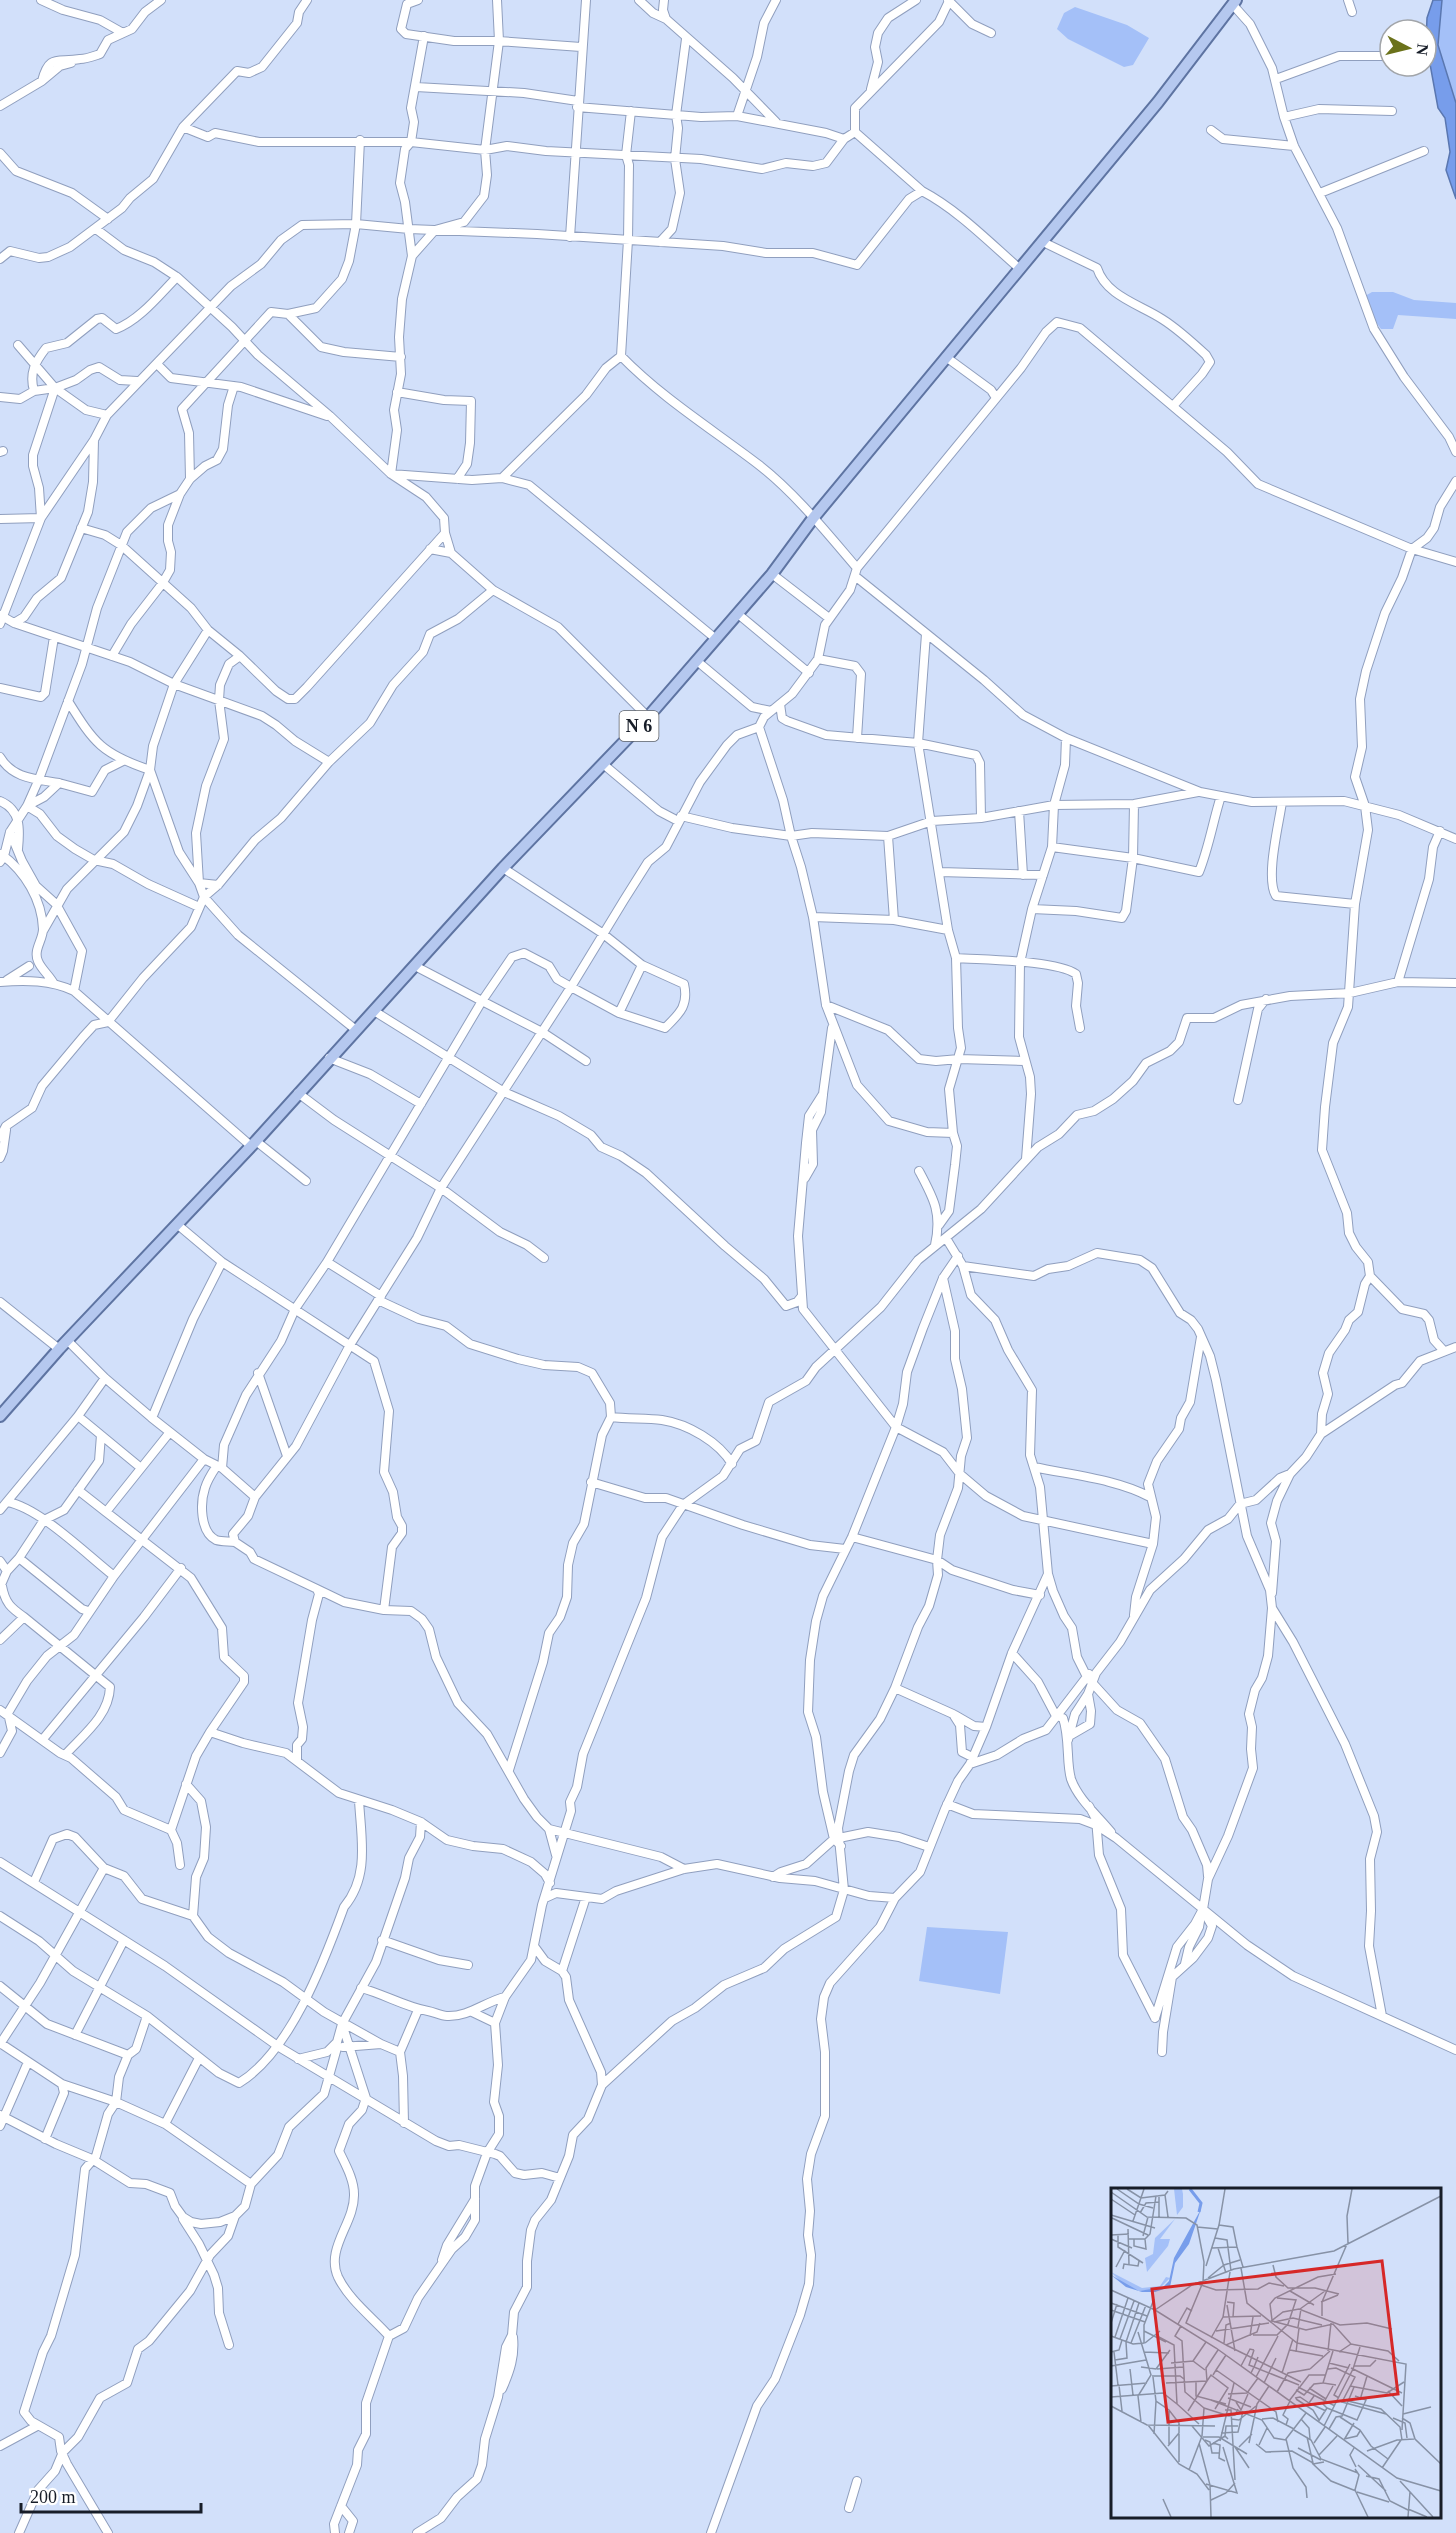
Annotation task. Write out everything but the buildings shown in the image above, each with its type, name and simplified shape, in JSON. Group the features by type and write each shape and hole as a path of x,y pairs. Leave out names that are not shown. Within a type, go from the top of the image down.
{"main road":[{"name":"N 6","path":"0,1416 59,1349 178,1225 503,868 648,717 697,661 772,574 814,518 1158,102 1234,2"}],"street":[{"path":"41,0 63,10 100,20 123,33"},
{"path":"0,106 42,81 46,67 55,60 80,60 100,54 108,40 132,29 145,12 162,0"},
{"path":"0,259 10,251 16,251 29,257 48,257 70,248 108,219 153,179 183,127 206,101 237,71 249,73 262,67 297,23 298,12 307,0"},
{"path":"418,0 407,4 401,29 406,34 454,41 499,40 581,47"},
{"path":"412,256 435,230 464,222 484,196 487,175 485,150 499,40 497,0"},
{"path":"570,237 577,104 586,0"},
{"path":"639,0 653,13 666,19 744,89 749,97 777,123"},
{"path":"664,0 663,10 666,19"},
{"path":"737,116 744,89 757,57 764,23 776,0"},
{"path":"870,90 878,62 875,47 878,33 888,18 916,0"},
{"path":"1348,0 1352,12"},
{"path":"991,33 972,24 948,1 939,22 870,90 855,108 855,132 922,191 934,197 977,231 1020,269"},
{"path":"1234,2 1250,24 1276,79 1284,117 1294,146 1337,228 1357,287 1380,341 1449,437 1456,452"},
{"path":"391,474 397,430 394,410 401,374 399,337 402,299 412,256 400,183 405,149 411,142 414,122 411,108 424,36"},
{"path":"660,242 672,229 680,194 675,159 678,128 676,115 686,39"},
{"path":"1276,79 1339,56 1378,56"},
{"path":"416,87 492,92 631,111 676,115 737,116 844,139"},
{"path":"1284,117 1319,109 1392,111"},
{"path":"502,478 586,395 606,368 621,356 628,240 629,165 626,155 631,111"},
{"path":"183,127 208,137 214,134 259,141 411,142 485,150 507,146 575,153 701,159 762,169 786,163 813,166 826,163 844,139 855,132"},
{"path":"1211,130 1223,139 1294,146"},
{"path":"190,479 189,433 182,409 203,383 271,312 288,314 316,308 342,279 349,261 356,224 360,140"},
{"path":"1320,193 1424,151"},
{"path":"0,153 16,171 72,193 108,219"},
{"path":"329,762 295,741 262,716 174,684 130,662 85,649 1,618 41,518 94,440 107,415 137,381 157,364 231,286 261,264 281,240 302,225 356,224 409,229 723,246 766,253 813,253 857,266 909,199 922,191"},
{"path":"96,229 124,250 154,262 177,277 391,474 426,497 444,518 445,533 451,553"},
{"path":"1043,242 1097,268 1100,279 1113,292 1164,320 1206,355 1210,362 1173,406"},
{"path":"34,391 31,381 34,364 46,348 67,343 97,319 102,318 116,329 122,327 177,277"},
{"path":"288,314 321,347 344,352 401,357"},
{"path":"235,1542 233,1534 248,1516 255,1497 296,1446 350,1345 417,1238 441,1188 571,987 602,933 648,862 666,847 700,782 727,745 738,735 759,727 764,717 792,694 809,673 818,660 829,618 850,590 856,572 1046,332 1057,322 1080,328 1227,452 1258,484 1412,549 1456,562"},
{"path":"18,345 55,388 86,410 107,415"},
{"path":"621,356 698,421 760,466 814,518 856,572 1023,715 1066,738 1200,792 1252,802 1344,801 1399,815 1456,839"},
{"path":"946,357 991,390 996,398"},
{"path":"157,364 171,378 234,386 330,416"},
{"path":"0,397 20,399 34,391 55,388 76,380 90,370 99,367 120,380 137,381"},
{"path":"112,656 131,624 170,570 168,525 177,508 180,494 190,479 205,466 217,460 223,449 228,405 234,386"},
{"path":"41,518 33,455 55,388"},
{"path":"397,392 471,401 467,464 457,479"},
{"path":"14,623 24,617 37,598 61,578 88,512 93,482 94,440"},
{"path":"391,474 457,479 502,478 529,485 716,639"},
{"path":"1444,1351 1434,1340 1429,1320 1424,1314 1402,1309 1370,1276 1368,1262 1356,1247 1349,1233 1347,1213 1322,1150 1324,1107 1333,1043 1348,1007 1355,904 1368,830 1365,806 1355,777 1362,747 1360,699 1384,613 1402,578 1412,549 1427,538 1434,528 1440,507 1456,481"},
{"path":"43,931 38,903 30,882 1,857 10,832 27,806 39,779 68,701 97,608 127,532 148,510 180,494"},
{"path":"0,519 41,518"},
{"path":"81,528 105,535 121,545 191,608 208,630 240,656 276,692 288,699 295,699 445,533"},
{"path":"430,549 451,553 493,590 558,627 648,717"},
{"path":"772,574 829,618"},
{"path":"0,1137 6,1126 32,1108 42,1086 94,1025 108,1022 143,978 191,927 204,897 218,885 255,840 281,818 329,762 370,723 393,686 423,652 430,634 458,619 493,590"},
{"path":"738,614 809,673"},
{"path":"24,981 28,966 36,953 43,931 56,904 94,860 124,831 137,806 150,770 153,746 174,684 208,630"},
{"path":"926,634 918,743 948,930 956,958 958,1028 961,1048 949,1089 953,1133 957,1146 949,1211 939,1225"},
{"path":"0,688 40,697 45,693 54,637"},
{"path":"199,884 195,833 206,786 224,739 219,700 220,685 229,664 240,656"},
{"path":"818,660 855,666 861,674 858,738"},
{"path":"697,661 752,707 771,711"},
{"path":"68,701 103,749 123,761 150,770"},
{"path":"780,704 782,718 826,735 918,743 976,755 980,763 981,818"},
{"path":"759,727 783,800 813,916 826,1005 832,1027 857,1084 889,1121 927,1132 953,1133"},
{"path":"1026,1159 1031,1094 1030,1077 1019,1037 1020,963 1032,909 1052,847 1054,805 1065,765 1066,738"},
{"path":"0,756 5,765 18,775 92,792 105,770 123,761"},
{"path":"603,764 659,811 680,819 791,836 812,833 888,837 932,821 981,818 1054,805 1134,804 1200,792"},
{"path":"150,770 179,852 199,884 204,897 238,935 356,1030"},
{"path":"27,806 44,797 59,783"},
{"path":"1052,847 1133,858 1199,872 1208,849 1213,819 1221,796"},
{"path":"0,801 15,811 18,820 18,851"},
{"path":"1282,802 1273,857 1272,890 1276,896 1355,904"},
{"path":"1032,909 1076,911 1122,918 1126,911 1133,858 1134,804"},
{"path":"27,806 48,821 57,836 94,860 113,864 148,884 199,907"},
{"path":"1019,811 1023,875"},
{"path":"1398,982 1440,831"},
{"path":"10,832 36,886 56,904 82,951 74,991"},
{"path":"888,837 894,920"},
{"path":"105,851 113,864"},
{"path":"503,868 602,933 642,965 684,984 686,994 684,1008 664,1028 619,1013 557,979 549,966 524,953 519,952 512,957 482,1001 327,1263 295,1310 281,1341 258,1373 224,1445 219,1468 204,1488 202,1509 204,1526 212,1537 219,1541 235,1542 250,1551 254,1559 344,1602 384,1610 411,1611 422,1619 429,1629 436,1658 450,1684 486,1734 537,1817 549,1829 557,1856"},
{"path":"940,872 1043,875"},
{"path":"199,884 218,885"},
{"path":"813,916 894,920 948,930"},
{"path":"36,953 38,962 48,972 54,984"},
{"path":"956,958 1044,964 1069,969 1076,974 1078,983 1076,1006 1080,1028"},
{"path":"619,1013 642,965"},
{"path":"1,982 28,966"},
{"path":"414,966 542,1032 586,1061"},
{"path":"1,982 24,981 54,984 74,991 108,1022 120,1029 156,1065 253,1143 306,1181"},
{"path":"335,2533 334,2524 357,2465 358,2450 366,2434 366,2403 389,2336 404,2328 418,2298 452,2249 465,2237 475,2220 475,2186 487,2153 499,2134 499,2116 495,2102 498,2065 495,2024 505,1997 531,1960 545,1898 571,1811 570,1802 577,1787 584,1754 646,1598 662,1537 683,1505 723,1476 740,1449 756,1441 769,1402 806,1381 816,1367 881,1307 918,1260 981,1209 1038,1147 1059,1134 1077,1116 1094,1110 1113,1099 1133,1081 1146,1063 1170,1050 1179,1042 1186,1018 1214,1018 1241,1005 1266,999 1350,993 1398,982 1456,983"},
{"path":"1238,1100 1258,1009 1266,999"},
{"path":"826,1005 888,1030 919,1059 1024,1061"},
{"path":"374,1011 504,1092 559,1116 591,1135 602,1147 621,1156 646,1173 764,1279 786,1306 797,1302 801,1297"},
{"path":"832,1027 823,1094 809,1116 798,1236 803,1309 896,1427 943,1452 960,1474 1003,1506 1023,1516 1042,1521 1153,1544"},
{"path":"329,1058 370,1074 421,1104"},
{"path":"298,1093 333,1120 441,1188 500,1232 527,1245 544,1258"},
{"path":"0,1158 6,1126"},
{"path":"919,1171 933,1197 939,1225 935,1245"},
{"path":"178,1225 222,1262 374,1361 389,1411 384,1472 393,1492 397,1517 402,1526 402,1533 392,1547 384,1610"},
{"path":"946,1238 963,1266 971,1295 995,1320 1008,1350 1032,1390 1030,1455 1040,1487 1048,1574 1053,1592 1072,1628 1077,1657 1089,1681 1117,1710 1140,1723 1165,1759 1184,1817 1207,1865 1208,1879"},
{"path":"963,1266 1034,1276 1048,1269 1068,1266 1097,1253 1140,1260 1152,1268 1180,1313 1191,1320 1201,1336 1210,1356 1216,1380 1248,1536 1270,1590 1272,1608 1293,1642 1345,1744 1374,1816 1377,1832 1370,1859 1369,1946 1382,2016"},
{"path":"838,1841 823,1792 816,1737 808,1712 807,1692 816,1621 823,1596 852,1537 896,1427 903,1404 906,1372 943,1278 958,1256"},
{"path":"152,1418 193,1318 222,1262"},
{"path":"327,1263 379,1298 418,1319 446,1326 470,1344 518,1359 544,1365 578,1367 592,1373 610,1403 611,1418 602,1435 584,1524 573,1544 568,1566 567,1597 560,1617 549,1633 543,1662 509,1770"},
{"path":"1321,1434 1322,1414 1328,1394 1323,1373 1329,1353 1346,1330 1349,1320 1358,1312 1365,1284 1370,1276"},
{"path":"417,2533 441,2518 457,2497 477,2479 482,2465 485,2439 498,2397 510,2372 514,2349 512,2335 514,2312 527,2287 527,2261 531,2230 535,2220 551,2200 569,2156 573,2135 588,2120 602,2085 672,2021 695,2008 724,1985 764,1968 784,1948 836,1917 844,1890 838,1828 854,1755 880,1719 929,1606 938,1575 940,1535 958,1488 961,1456 967,1438 962,1389 955,1359 955,1331 943,1278"},
{"path":"0,1302 59,1349"},
{"path":"1134,1618 1136,1597 1153,1544 1156,1517 1148,1484 1157,1461 1179,1429 1181,1418 1190,1402 1201,1336"},
{"path":"68,1341 105,1378 152,1418 255,1497"},
{"path":"1185,1964 1188,1947 1199,1927 1208,1879 1231,1828 1253,1768 1252,1727 1249,1714 1268,1656 1276,1541 1271,1523 1277,1501 1290,1474 1306,1457 1321,1434 1360,1407 1402,1383 1420,1361 1456,1347"},
{"path":"258,1373 287,1456"},
{"path":"0,1510 78,1416 105,1378"},
{"path":"78,1416 141,1468"},
{"path":"611,1418 663,1420 681,1426 717,1447 732,1464"},
{"path":"106,1512 171,1432"},
{"path":"65,1755 102,1714 110,1701 110,1687 8,1606 1,1586 7,1571 19,1558 45,1520 64,1510 99,1461 101,1435"},
{"path":"4,1711 47,1656 74,1635 88,1611 204,1459"},
{"path":"1034,1467 1112,1482 1133,1488 1150,1497"},
{"path":"971,1761 997,1755 1023,1739 1046,1730 1120,1642 1156,1584 1184,1559 1208,1530 1228,1519 1240,1504 1256,1500 1280,1478 1290,1474"},
{"path":"591,1482 645,1498 666,1498 801,1543 845,1549"},
{"path":"78,1490 181,1568 195,1584 222,1628 224,1657 244,1676 244,1682 196,1756 171,1830"},
{"path":"7,1502 18,1504 45,1520 114,1576"},
{"path":"852,1537 937,1560 952,1570 1013,1590 1040,1595"},
{"path":"19,1558 82,1609 88,1611"},
{"path":"0,1561 7,1571"},
{"path":"43,1739 144,1617 181,1568"},
{"path":"711,2533 757,2406 775,2379 800,2315 808,2284 811,2254 808,2235 810,2211 807,2179 811,2154 825,2116 825,2052 821,2019 824,1997 830,1983 869,1941 895,1898 920,1872 947,1804 971,1761 986,1727 1012,1653 1048,1574"},
{"path":"297,1760 297,1745 302,1739 303,1727 298,1703 312,1620 319,1594 317,1589"},
{"path":"0,1640 24,1617"},
{"path":"1012,1653 1038,1682 1056,1716 1063,1718 1069,1738 1070,1777 1077,1792 1116,1838"},
{"path":"1069,1738 1090,1724 1089,1681"},
{"path":"895,1688 974,1726 986,1727"},
{"path":"1069,1738 1075,1714 1088,1694"},
{"path":"4,1711 71,1758 116,1797 124,1810 171,1830 177,1843 180,1865"},
{"path":"0,1754 12,1731 4,1711"},
{"path":"953,1714 960,1725 962,1752 971,1761"},
{"path":"210,1732 243,1743 286,1753 339,1793 421,1822 447,1839 473,1846 503,1849 531,1862 545,1874 550,1883"},
{"path":"186,1784 201,1801 206,1827 204,1858 196,1877 193,1916"},
{"path":"0,1916 19,1926 73,1971 147,2016 219,2073 239,2083 252,2075 279,2047 306,1998 344,1907 355,1895 362,1875 359,1800"},
{"path":"947,1804 974,1814 1080,1819 1096,1825 1116,1838 1247,1945 1293,1976 1456,2050"},
{"path":"1089,1806 1096,1819 1100,1855 1121,1909 1123,1955 1155,2018 1177,1947 1195,1924 1202,1910"},
{"path":"327,2052 337,2042 342,2024 376,1962 405,1878 409,1858 420,1837 421,1822"},
{"path":"549,1829 661,1857 684,1869"},
{"path":"773,1877 806,1864 838,1841 868,1832 899,1837 929,1847"},
{"path":"34,1882 53,1839 67,1834 75,1838 104,1868 124,1876 142,1899 193,1916 208,1938 229,1953 283,1982 342,2024 400,2052"},
{"path":"0,1862 165,1966 279,2047 404,2123 448,2146 459,2145 500,2156 515,2173 524,2175 542,2173 560,2178"},
{"path":"545,1898 556,1893 602,1899 616,1891 684,1869 717,1864 773,1877 815,1881 869,1896 895,1898"},
{"path":"104,1868 81,1912 0,2044 62,2084 116,2102 165,2124 251,2184"},
{"path":"562,1971 586,1897"},
{"path":"1162,2052 1164,2021 1172,1977 1193,1958 1208,1938 1212,1926 1202,1910"},
{"path":"75,2035 124,1940"},
{"path":"382,1940 439,1960 468,1965"},
{"path":"534,1946 545,1961 562,1971 566,1977 568,2000 601,2072 602,2085"},
{"path":"0,1986 47,2025 128,2055"},
{"path":"361,1988 378,1992 418,2010 447,2016 472,2012 491,2000 505,1997"},
{"path":"404,2123 400,2052 418,2010"},
{"path":"472,2012 495,2024"},
{"path":"108,2533 67,2464 58,2438 37,2426 24,2412 32,2383 51,2336 75,2255 85,2169 96,2156 108,2114 116,2102 119,2078 128,2055 136,2049 147,2016"},
{"path":"342,2024 366,2098 362,2110 349,2124 339,2151 355,2191 354,2207 334,2259 339,2278 356,2301 389,2336"},
{"path":"298,2059 348,2045 381,2044"},
{"path":"183,2217 201,2224 220,2222 235,2216 245,2206 251,2184 278,2155 289,2127 324,2094 337,2048"},
{"path":"165,2124 199,2058"},
{"path":"0,2126 28,2062"},
{"path":"45,2139 64,2093 62,2084"},
{"path":"2,2117 92,2159 130,2182 146,2184 170,2193 175,2206 207,2260 218,2288 219,2313 229,2345"},
{"path":"19,2533 38,2490 55,2471 63,2452 78,2437 100,2398 127,2384 138,2349 149,2341 190,2291 207,2260 228,2236 235,2216"},
{"path":"0,2446 37,2426"},
{"path":"849,2508 857,2481"},
{"path":"341,2506 352,2517 349,2533"}],"shaded area":[{"path":"1433,0 1442,0 1438,45 1438,18 1427,18"},
{"path":"1442,0 1456,0 1456,103 1438,45"},
{"path":"1075,7 1127,25 1149,38 1133,65 1124,67 1068,39 1057,29 1064,13"},
{"path":"1438,45 1456,103 1456,199 1446,170 1450,152 1445,118 1438,108 1433,78 1438,78"},
{"path":"1372,292 1393,292 1414,300 1456,303 1456,319 1398,315 1393,329 1381,329 1373,318 1365,296"},
{"path":"927,1927 1008,1932 1000,1994 919,1981"}]}
